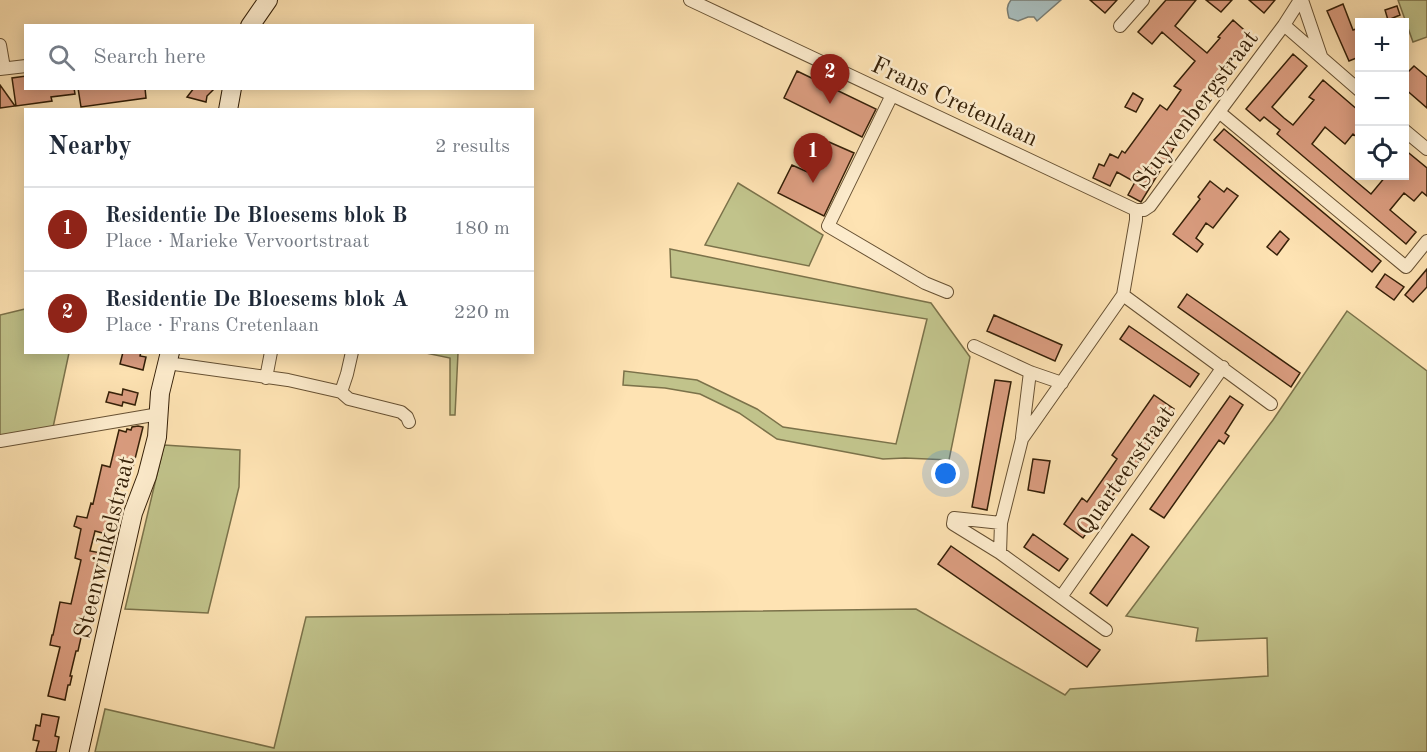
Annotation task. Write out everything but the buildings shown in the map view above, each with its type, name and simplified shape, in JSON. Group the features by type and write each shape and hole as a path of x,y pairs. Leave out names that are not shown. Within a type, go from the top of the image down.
{"street":[{"path":"251,24 268,0"},
{"name":"Frans Cretenlaan","path":"690,0 1136,210"},
{"path":"1120,26 1143,0"},
{"name":"Stuyvenbergstraat","path":"1136,210 1143,210 1150,206 1301,0"},
{"name":"Stuyvenbergstraat","path":"1301,0 1322,60"},
{"name":"Stuyvenbergstraat","path":"1284,25 1322,60"},
{"path":"0,45 2,69 24,66"},
{"path":"1322,60 1355,88"},
{"path":"228,108 232,90"},
{"path":"892,95 828,226 925,283 947,292"},
{"path":"1219,112 1406,267 1427,241"},
{"path":"1409,134 1427,149"},
{"path":"1022,438 1123,295 1136,210"},
{"path":"1123,295 1271,404"},
{"path":"974,346 1030,372 1062,383"},
{"path":"266,378 271,354"},
{"path":"340,392 352,354"},
{"path":"169,358 340,392 349,399 400,412 410,422"},
{"name":"Steenwinkelstraat","path":"79,752 133,513 147,476 157,437 160,393 169,358"},
{"name":"Quarteerstraat","path":"1061,597 1223,367"},
{"path":"1000,553 1001,523 1022,438 1030,372"},
{"path":"0,441 159,414"},
{"path":"1001,523 954,518 953,524 1000,553 1106,630"}],"green space":[{"path":"1398,0 1427,0 1427,37 1413,42 1409,31 1409,18 1404,18"},
{"path":"738,183 823,235 809,266 705,245"},
{"path":"670,249 931,303 970,357 949,460 883,459 777,439 739,413 700,394 665,388 623,385 624,371 697,380 757,409 783,427 896,444 927,319 671,277"},
{"path":"24,309 24,354 69,354 52,432 0,441 0,315"},
{"path":"1347,311 1427,371 1427,752 95,752 105,709 274,748 306,617 916,609 1065,695 1070,689 1268,676 1267,638 1196,641 1198,628 1126,616 1273,420"},
{"path":"431,354 458,354 455,415 450,415 450,358"},
{"path":"164,445 240,450 239,487 208,613 125,609"}],"shaded area":[{"path":"1011,0 1061,0 1037,21 1034,17 1028,17 1018,21 1009,18 1007,8"}],"place":[{"name":"Residentie De Bloesems blok A","path":"830,104"},
{"name":"Residentie De Bloesems blok B","path":"813,183"}]}
